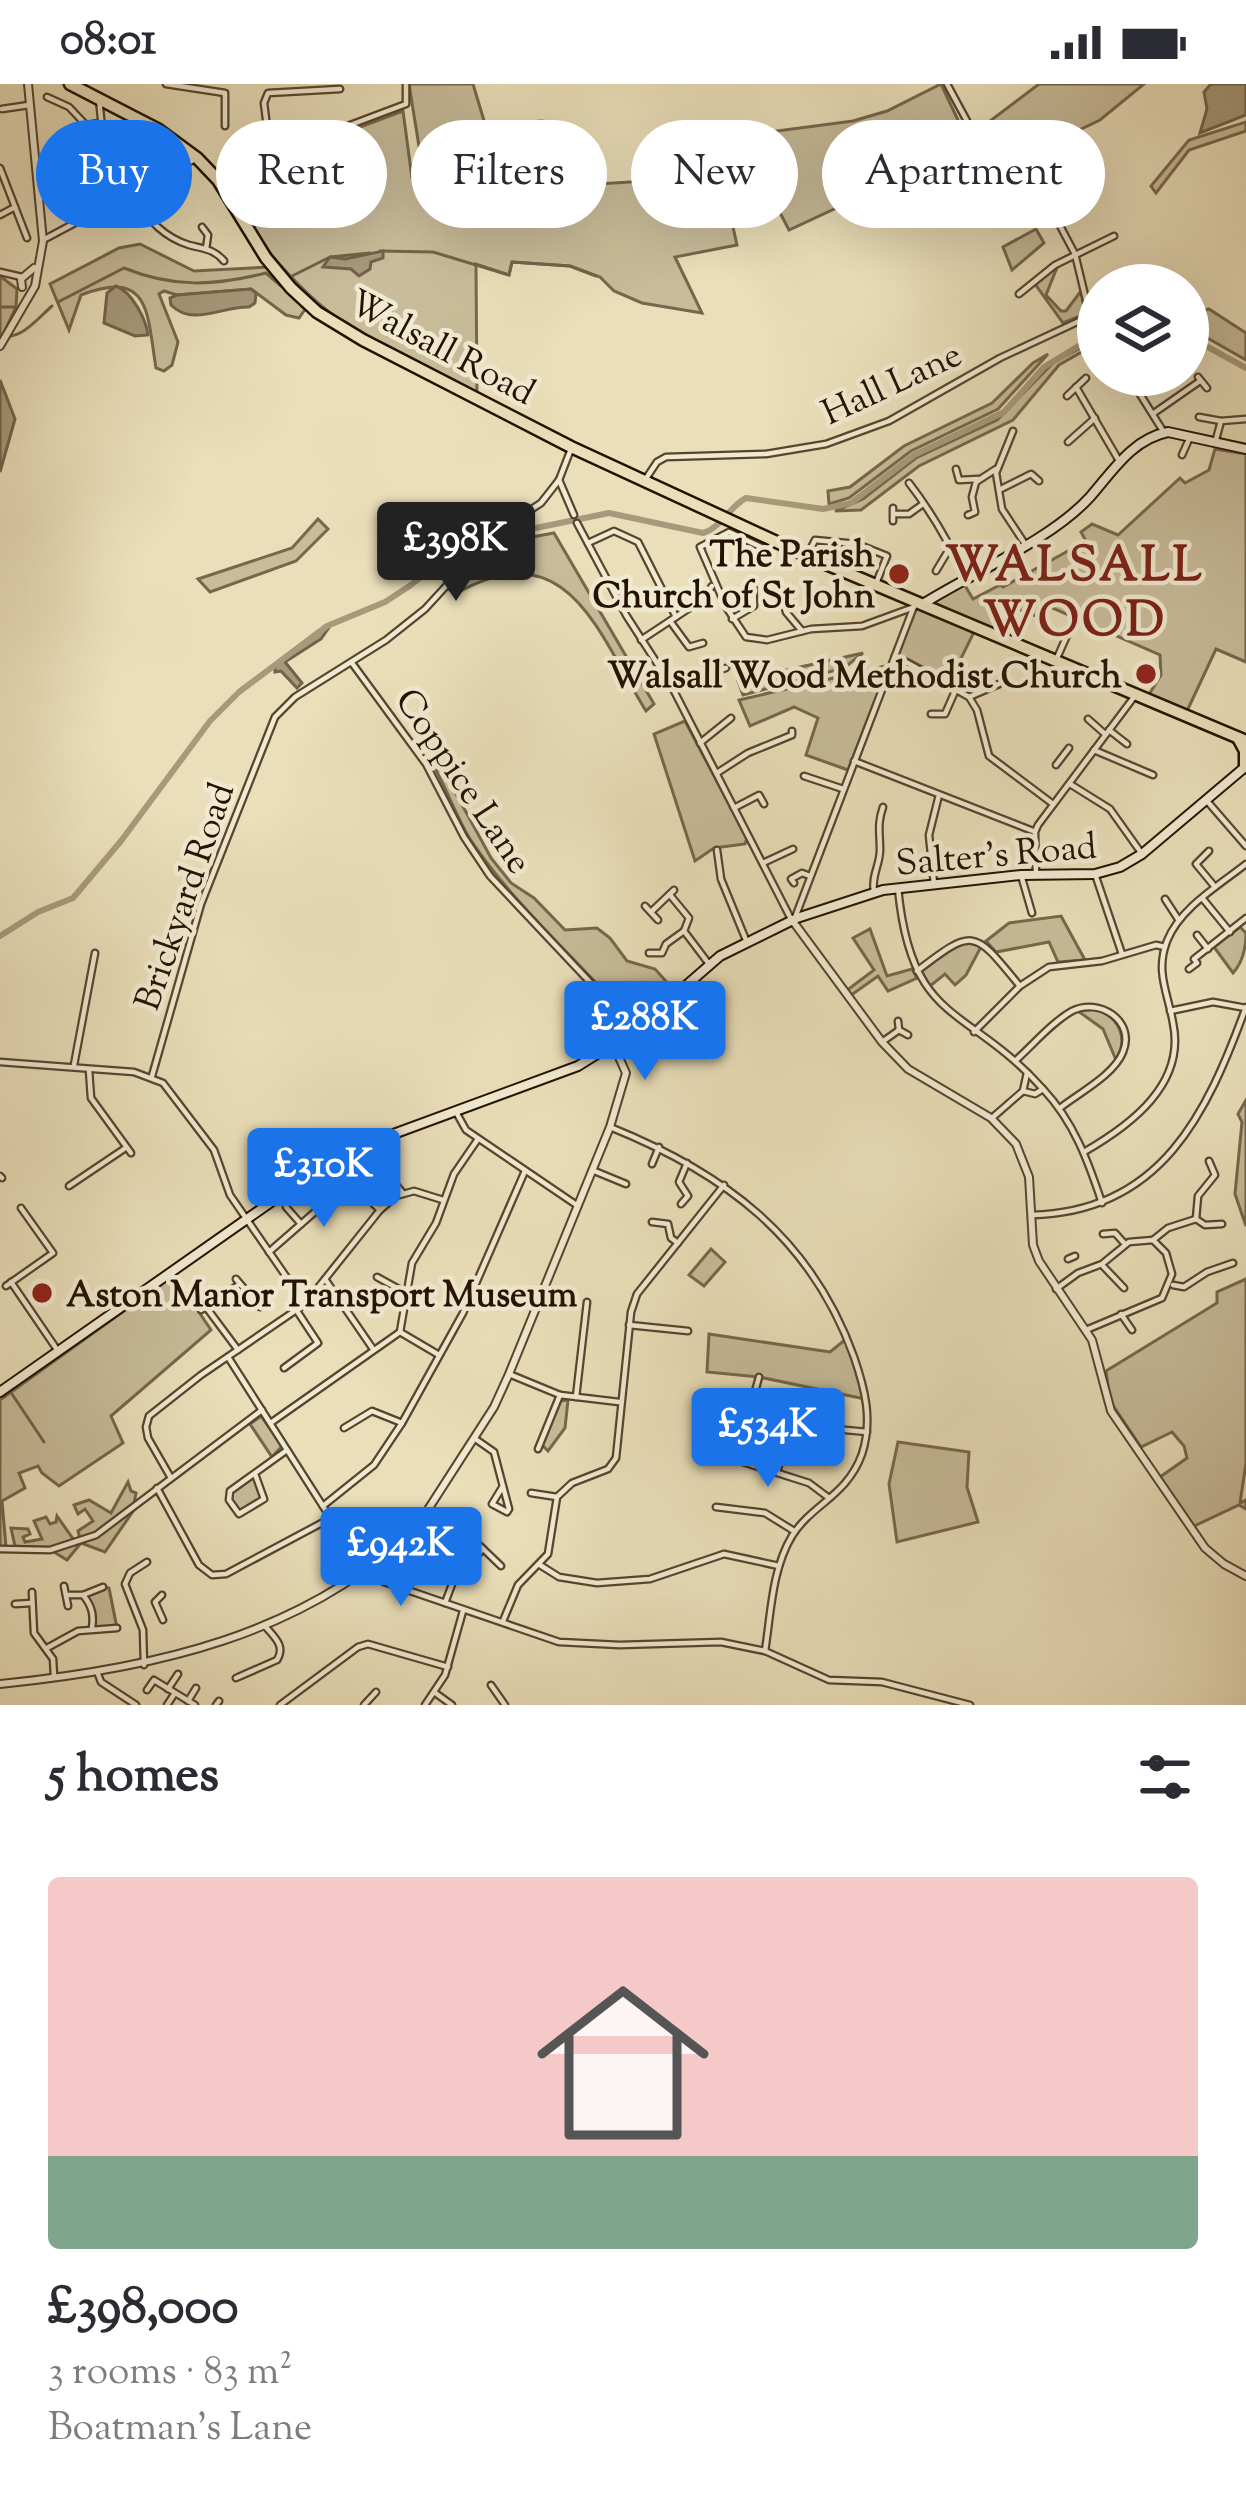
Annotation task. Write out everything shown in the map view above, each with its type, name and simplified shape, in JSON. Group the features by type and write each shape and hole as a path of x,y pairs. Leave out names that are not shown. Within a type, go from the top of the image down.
{"highway":[{"name":"Walsall Road","path":"70,84 159,130 197,158 216,181"},
{"name":"Walsall Road","path":"246,228 266,258 317,312 375,347 774,542 1242,740"},
{"path":"1242,740 1246,766"}],"main road":[{"path":"918,604 1025,544 1078,508 1120,461 1164,432 1246,449"},
{"name":"Salter's Road","path":"0,1392 344,1154 550,1079 614,1046 709,964 746,940 874,892 1120,868 1246,766"}],"street":[{"path":"3,341 25,298 24,281 36,265 43,241 28,84"},
{"path":"166,84 225,93 225,120"},
{"path":"341,90 318,87 268,93 264,103 269,143 290,148 385,114 406,104 406,84"},
{"path":"947,84 974,134 1050,207 1077,264"},
{"path":"47,97 57,98 82,120"},
{"path":"99,99 99,120"},
{"path":"1,110 29,105"},
{"path":"192,161 197,158"},
{"path":"0,168 24,236"},
{"path":"0,215 14,207"},
{"path":"202,226 208,235 206,249"},
{"path":"43,241 68,228"},
{"path":"161,228 224,261"},
{"path":"1024,293 1055,265 1105,235 1114,236"},
{"path":"0,272 24,281"},
{"name":"Hall Lane","path":"645,482 662,458 793,451 882,424 1011,352 1077,322"},
{"path":"1067,396 1076,387 1120,461"},
{"path":"1143,396 1164,432"},
{"path":"1154,412 1173,396"},
{"path":"1199,417 1221,422 1246,419"},
{"path":"1068,442 1095,418"},
{"path":"1215,443 1221,422"},
{"path":"1013,431 996,469 1004,514 1025,544"},
{"path":"1182,455 1190,437"},
{"path":"572,447 559,479 576,519 795,919 883,1042 914,1073 991,1118 1016,1144 1025,1163 1033,1245 1098,1353 1111,1411 1205,1548 1246,1576"},
{"path":"956,469 959,480 978,479 996,469"},
{"path":"1000,489 1030,474 1039,481"},
{"name":"Brickyard Road","path":"152,1076 201,904 275,717 295,698 425,609 495,533 541,503 559,479"},
{"path":"968,515 976,512 972,497 978,479"},
{"path":"909,484 942,525 949,550 966,579"},
{"path":"916,493 926,484"},
{"path":"894,514 909,514 923,504"},
{"path":"589,543 614,532 638,542 689,647 703,643"},
{"path":"774,542 767,550 734,533 701,544 699,550 714,584 743,635 759,640 862,626 918,604"},
{"path":"806,538 857,544 889,556 875,585"},
{"path":"807,556 815,540"},
{"path":"936,574 949,550"},
{"path":"732,619 754,605 752,583"},
{"path":"641,640 703,598 714,584"},
{"path":"784,601 786,612 802,631"},
{"path":"795,919 918,604"},
{"path":"1056,660 1069,631"},
{"path":"895,656 969,697 989,756 1053,804"},
{"name":"Coppice Lane","path":"352,663 426,764 490,876 634,1030"},
{"path":"671,686 726,668"},
{"path":"969,697 999,683"},
{"path":"931,714 945,714 956,688"},
{"path":"1036,874 1035,832 1136,694"},
{"path":"700,743 731,718"},
{"path":"1084,728 1089,720 1126,742 1130,732"},
{"path":"717,773 748,753 792,735 792,730"},
{"path":"1057,763 1069,748"},
{"path":"1094,750 1151,772"},
{"path":"854,761 1035,832"},
{"path":"804,777 843,789"},
{"path":"1069,783 1110,809 1142,854"},
{"path":"934,884 929,835 939,795"},
{"path":"734,808 759,796 764,804"},
{"path":"1207,801 1246,846"},
{"path":"874,892 883,807"},
{"path":"763,863 794,849"},
{"path":"717,850 723,885 746,940"},
{"path":"1209,851 1196,864 1216,888"},
{"path":"1084,1152 1148,1103 1167,1079 1175,1044 1161,979 1165,947 1178,919 1246,864"},
{"path":"794,884 791,879 802,873 810,876"},
{"path":"1095,874 1122,955"},
{"path":"1021,875 1033,904 1032,914"},
{"path":"898,888 902,923 917,971 943,1009 1015,1061 1059,1109 1084,1152 1102,1203"},
{"path":"649,953 664,956 689,919 672,893 648,909 658,920"},
{"path":"1203,899 1230,932"},
{"path":"1167,905 1178,919"},
{"path":"1189,968 1244,923"},
{"path":"684,931 709,964"},
{"path":"1197,935 1208,949"},
{"path":"917,971 952,944 974,940 985,943 1020,986"},
{"path":"974,1032 1020,986 1053,966 1165,947"},
{"path":"74,1066 95,953"},
{"path":"1032,1215 1070,1214 1102,1203 1153,1172 1181,1143 1224,1066 1246,1007 1214,1002 1170,1011"},
{"path":"1015,1061 1077,1008 1109,1011 1125,1035 1122,1054 1059,1109"},
{"path":"898,1021 899,1030"},
{"path":"883,1042 899,1030"},
{"path":"899,1030 908,1035"},
{"path":"0,1684 144,1665 265,1626 365,1568 418,1525 494,1407 578,1206 626,1073 614,1046"},
{"path":"0,1062 152,1076 174,1093 214,1150 228,1193 305,1304"},
{"path":"70,1186 129,1150 89,1094 89,1068"},
{"path":"991,1118 1023,1091 1027,1073"},
{"path":"1023,1091 1035,1094 1043,1089"},
{"path":"456,1112 466,1130 578,1206"},
{"path":"610,1127 688,1162 724,1185 781,1234 825,1294 859,1372 868,1432 856,1468 831,1500 794,1531 778,1566 765,1651"},
{"path":"270,1423 400,1332 412,1264 436,1223 454,1174 478,1139"},
{"path":"652,1164 659,1147"},
{"path":"1196,1219 1198,1196 1214,1179 1210,1163 1222,1155"},
{"path":"681,1204 688,1196 679,1182 688,1162"},
{"path":"379,1165 402,1192"},
{"path":"323,1506 374,1465 402,1423 478,1281 525,1171"},
{"path":"592,1171 626,1184"},
{"path":"312,1185 327,1201"},
{"path":"503,1622 518,1585 540,1565 552,1544 557,1497 572,1483 612,1465 637,1294 724,1185"},
{"path":"269,1252 327,1201 350,1188 380,1210"},
{"path":"171,1478 148,1438 148,1419 305,1304 380,1210 402,1192 418,1191 443,1200"},
{"path":"286,1207 301,1224"},
{"path":"21,1208 52,1253 8,1284 58,1351"},
{"path":"1196,1219 1205,1225 1223,1223"},
{"path":"1153,1240 1168,1228 1196,1219"},
{"path":"652,1222 668,1224 678,1244"},
{"path":"1106,1236 1115,1233 1125,1244"},
{"path":"1056,1288 1139,1238 1153,1240 1168,1258 1170,1284 1157,1302 1086,1330"},
{"path":"1072,1258 1078,1273"},
{"path":"1102,1264 1122,1285 1128,1278"},
{"path":"1170,1284 1184,1287 1230,1266"},
{"path":"381,1268 376,1278 406,1293"},
{"path":"325,1280 374,1351"},
{"path":"238,1350 203,1309 238,1282 256,1305"},
{"path":"576,1397 587,1302"},
{"path":"284,1368 318,1343 297,1311"},
{"path":"1121,1314 1133,1330"},
{"path":"629,1324 688,1331"},
{"path":"400,1332 439,1355"},
{"path":"228,1358 365,1568 384,1582 559,1642 620,1646 721,1642 765,1651 829,1680 882,1682 970,1705"},
{"path":"509,1374 560,1395 622,1402"},
{"path":"748,1417 759,1377"},
{"path":"539,1449 560,1395"},
{"path":"777,1472 799,1397"},
{"path":"796,1408 835,1429 868,1432"},
{"path":"0,1549 50,1550 80,1543 262,1410"},
{"path":"344,1428 368,1412 402,1423"},
{"path":"732,1412 789,1432"},
{"path":"473,1438 494,1452 503,1486"},
{"path":"256,1474 262,1504 239,1514 229,1495 256,1474 287,1450"},
{"path":"727,1459 809,1483 831,1500"},
{"path":"158,1488 199,1565 212,1575 226,1574 331,1518"},
{"path":"531,1493 557,1497"},
{"path":"716,1507 766,1513 794,1531"},
{"path":"445,1603 454,1579 480,1546 501,1565"},
{"path":"540,1565 559,1576 597,1583 650,1579 724,1554 778,1566"},
{"path":"144,1665 143,1630 125,1584 130,1573 147,1562"},
{"path":"64,1586 68,1606"},
{"path":"68,1595 103,1587"},
{"path":"32,1592 34,1633 53,1659 54,1678"},
{"path":"83,1595 92,1609 92,1628"},
{"path":"162,1595 155,1602 163,1620"},
{"path":"15,1604 32,1603"},
{"path":"425,1705 448,1666 463,1609"},
{"path":"236,1678 278,1660 281,1646 265,1626"},
{"path":"46,1648 63,1636 92,1628 117,1628"},
{"path":"280,1705 368,1644 448,1666"},
{"path":"98,1674 101,1682 136,1705"},
{"path":"167,1705 178,1674"},
{"path":"147,1690 154,1680 191,1703 196,1688"},
{"path":"491,1685 505,1705"},
{"path":"364,1705 376,1692"},
{"path":"434,1692 452,1705"}],"shaded area":[{"path":"409,84 473,84 484,120 415,120"},
{"path":"941,84 958,120 856,120 887,111"},
{"path":"1039,84 1144,84 1100,120 991,120"},
{"path":"1211,84 1246,84 1246,115 1200,133 1207,109 1204,92"},
{"path":"403,111 411,171 411,228 607,228 607,183 631,182 631,228 733,228 737,245 675,257 702,313 642,303 614,291 600,277 570,266 512,262 509,275 476,264 477,396 346,325 297,283 251,230 387,228 387,120 379,120"},
{"path":"1246,122 1246,131 1189,150 1156,193 1151,186 1189,140"},
{"path":"822,125 822,215 798,226 798,128"},
{"path":"1036,229 1044,243 1012,270 1003,247"},
{"path":"140,244 194,271 268,267 306,308 299,318 286,315 251,289 177,295 164,291 159,294 178,342 172,365 164,371 156,368 147,314 133,292 121,287 81,295 69,330 50,284 119,248"},
{"path":"383,251 383,258 371,262 370,269 359,276 351,269 323,267 330,257 345,259"},
{"path":"1058,265 1046,295 1061,311 1077,296 1077,317 1063,323 1035,284"},
{"path":"0,276 17,289 16,307 0,341"},
{"path":"116,286 137,307 148,335 135,336 104,323 107,293"},
{"path":"251,289 256,293 255,303 249,307 198,315 171,305 170,298 177,295"},
{"path":"1209,309 1246,333 1246,360 1209,339"},
{"path":"1077,350 1013,420 919,466 861,510 835,511 863,499 916,458 997,420 1054,362"},
{"path":"1048,354 998,409 911,451 849,498 829,504 828,491 850,487 904,446 992,403"},
{"path":"0,380 15,419 0,472"},
{"path":"1215,449 1246,454 1246,662 1216,649 1187,711 1148,696 1161,675 1160,655 1050,607 1044,619 1018,609 1007,635 927,603 964,584 973,599 1003,587 1086,541 1081,532 1092,524 1118,535 1180,478 1185,483 1209,470"},
{"path":"318,519 328,529 296,561 210,592 198,579 292,548"},
{"path":"554,533 654,704 646,711 594,622 552,582 525,574 493,577 455,594 450,590 488,548 506,537"},
{"path":"918,604 975,630 950,681 898,654"},
{"path":"333,622 321,639 285,662 302,683 297,688 281,671 275,672 275,664"},
{"path":"863,653 844,668 743,695 738,681"},
{"path":"889,665 848,770 806,755 818,718 794,707 750,726 739,700"},
{"path":"685,721 747,838 745,844 714,848 695,861 654,734"},
{"path":"437,759 491,858 511,883 534,898 565,930 597,928 627,961 655,969 672,988 638,1020 630,1020 487,863 456,813 433,764"},
{"path":"1061,916 1085,960 1058,962 1049,942 996,952 986,941 1009,923"},
{"path":"1240,927 1246,933 1245,944 1233,973 1214,947"},
{"path":"870,929 887,976 912,969 917,978 888,991 878,976 850,996 846,991 874,970 853,938"},
{"path":"960,943 982,945 966,975 955,985 945,974 930,986 921,971"},
{"path":"1096,1009 1120,1029 1122,1044 1116,1060 1103,1029 1078,1011"},
{"path":"1246,1100 1246,1226 1235,1194 1242,1122 1238,1114"},
{"path":"711,1249 725,1262 704,1286 689,1275"},
{"path":"174,1275 211,1330 111,1416 123,1443 59,1486 38,1466 19,1473 25,1488 2,1501 6,1547 0,1547 0,1400"},
{"path":"1246,1279 1246,1463 1240,1503 1246,1500 1246,1509 1239,1505 1192,1527 1160,1477 1187,1458 1184,1446 1172,1432 1141,1447 1110,1401 1106,1371 1217,1303 1217,1292"},
{"path":"709,1334 830,1352 846,1339 865,1399 759,1377 707,1372"},
{"path":"568,1400 565,1428 548,1451 542,1445 560,1401"},
{"path":"261,1416 282,1446 272,1457 250,1424"},
{"path":"898,1442 969,1452 967,1487 978,1522 897,1542 889,1484"},
{"path":"254,1477 262,1499 240,1513 230,1500 232,1492"},
{"path":"128,1482 136,1493 134,1504 138,1504 105,1552 81,1543 67,1560 49,1549 15,1546 11,1528 28,1529 25,1542 42,1539 34,1521 46,1517 50,1524 57,1516 76,1543 81,1542 78,1531 93,1521 85,1509 78,1514 74,1505 89,1500 111,1513"},
{"path":"109,1588 117,1628 92,1628 94,1618 83,1595"}],"waterway":[{"path":"380,251 433,252 509,275 512,262 570,266 596,276"},
{"path":"290,277 330,257 370,253"},
{"path":"58,302 124,268 194,283 266,273 281,286"},
{"path":"0,336 22,332 52,306"},
{"path":"0,307 16,307"},
{"path":"0,936 38,912 73,898 210,721 239,692 327,626 385,602 411,585 489,523 502,521 526,530 609,513 703,533 746,498 823,509 851,503 914,455 1004,412 1044,367 1077,347"},
{"path":"1209,348 1246,368"},
{"path":"12,1394 44,1442"}],"place":[{"name":"The Parish Church of St John","path":"899,574"},
{"name":"Walsall Wood Methodist Church","path":"1146,674"},
{"name":"Aston Manor Transport Museum","path":"42,1293"}],"district":[{"name":"WALSALL WOOD","path":"1075,590"}]}
